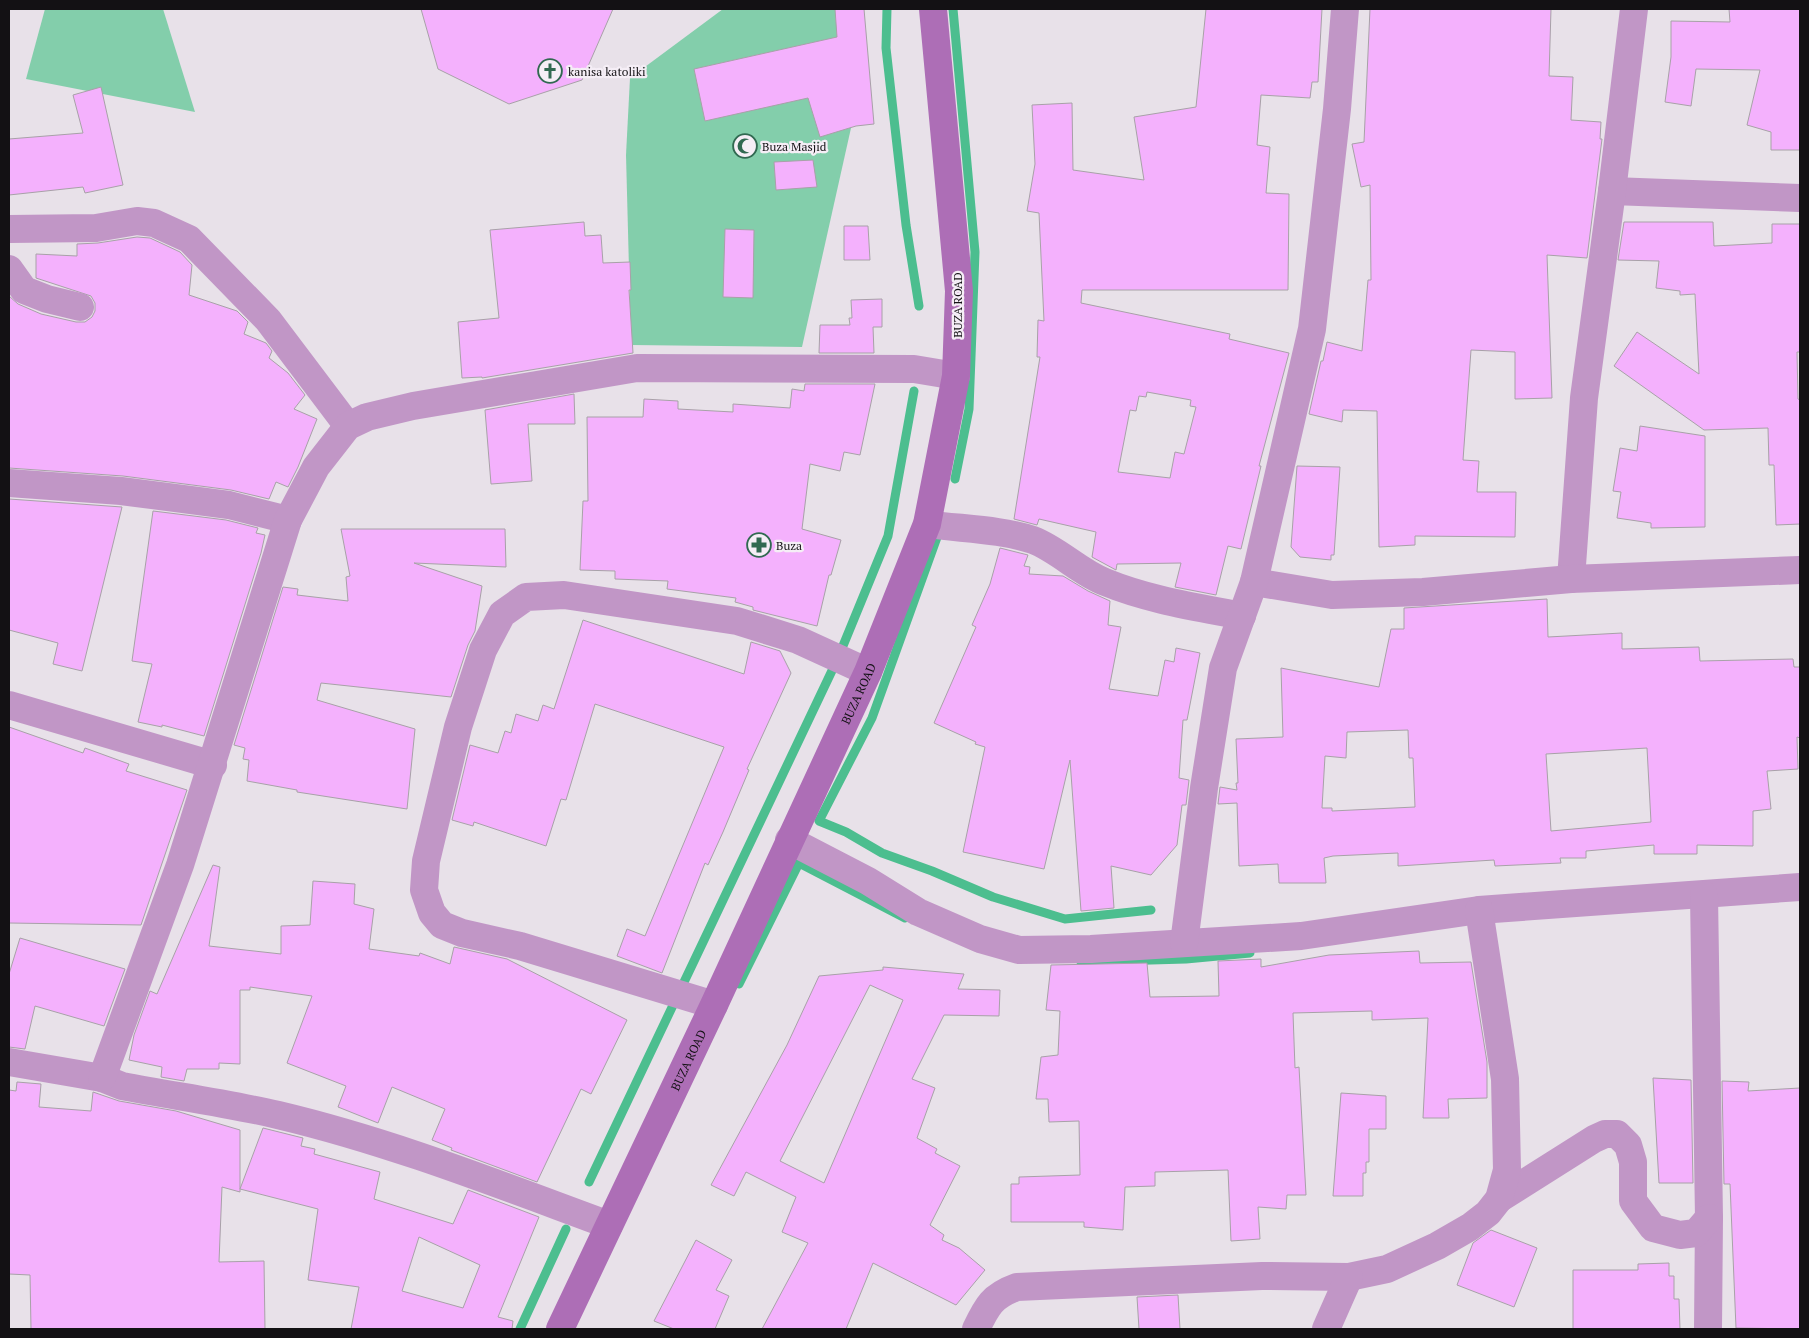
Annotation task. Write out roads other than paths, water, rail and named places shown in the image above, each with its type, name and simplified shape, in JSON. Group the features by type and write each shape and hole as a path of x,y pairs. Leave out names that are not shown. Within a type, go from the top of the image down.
{"main road":[{"name":"BUZA ROAD","path":"560,1329 714,1005 868,672 927,524 956,376 959,291 933,9"}],"street":[{"path":"1184,943 1204,788 1223,668 1254,582 1312,329 1337,109 1345,9"},
{"path":"1571,579 1584,398 1634,9"},
{"path":"1612,191 1800,198"},
{"path":"9,229 96,228 137,221 154,223 189,239 268,320 348,426"},
{"path":"9,269 24,290 47,299 80,307"},
{"path":"102,1078 180,865 213,765 288,520 316,468 348,426 367,417 413,406 637,368 914,369 956,376"},
{"path":"9,483 121,491 229,504 288,520"},
{"path":"927,524 998,533 1032,540 1056,552 1104,582 1159,600 1242,616"},
{"path":"1254,582 1332,595 1423,592 1571,579 1800,570"},
{"path":"714,1005 520,946 462,933 442,925 432,913 424,890 426,861 458,727 483,650 502,614 526,597 564,595 738,621 798,640 868,672"},
{"path":"9,705 213,765"},
{"path":"789,840 868,881 918,912 980,939 1019,950 1091,950 1301,936 1479,910 1800,887"},
{"path":"1704,895 1709,1218 1708,1329"},
{"path":"1479,910 1505,1079 1506,1170 1499,1199"},
{"path":"9,1062 102,1078 122,1086 278,1115 360,1137 438,1162 609,1225"},
{"path":"976,1329 986,1308 999,1294 1017,1287 1262,1276 1349,1277 1387,1269 1437,1246 1470,1227 1488,1213 1499,1199 1605,1134 1617,1134 1628,1145 1633,1162 1633,1201 1653,1228 1680,1235 1696,1233 1709,1218"},
{"path":"1326,1329 1349,1277"}],"waterway":[{"path":"887,9 886,48 906,225 919,306"},
{"path":"953,9 975,252 969,409 955,479"},
{"path":"589,1182 838,658 888,536 914,391"},
{"path":"940,529 872,718 819,821 846,832 882,853 932,871 993,897 1065,919 1151,910"},
{"path":"739,984 799,863 905,918"},
{"path":"1081,962 1186,959 1250,953"},
{"path":"520,1329 566,1229"}],"place":[{"name":"kanisa katoliki","path":"550,71"},
{"name":"Buza Masjid","path":"745,146"},
{"name":"Buza","path":"759,545"}]}
